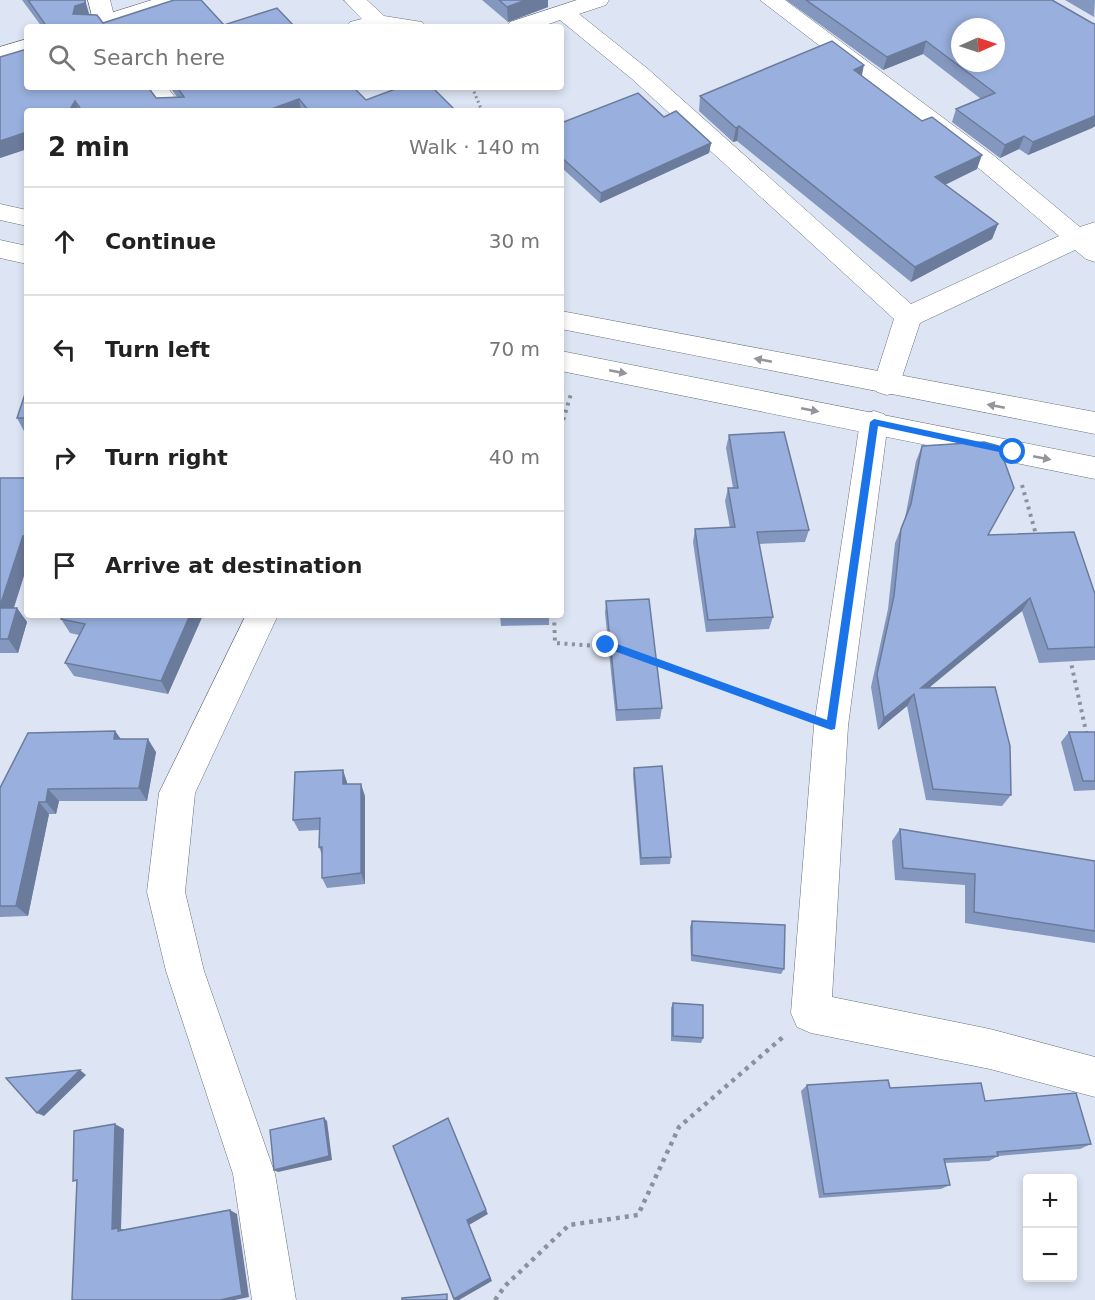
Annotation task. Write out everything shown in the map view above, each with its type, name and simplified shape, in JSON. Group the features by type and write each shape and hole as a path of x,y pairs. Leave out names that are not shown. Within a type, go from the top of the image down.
{"street":[{"path":"99,0 100,24"},
{"path":"106,24 174,0"},
{"path":"355,0 368,24"},
{"path":"527,24 598,0"},
{"path":"771,0 1089,241 908,317 886,385"},
{"path":"564,12 640,74 908,317"},
{"path":"0,54 24,47"},
{"path":"164,98 181,90"},
{"path":"0,212 24,217"},
{"path":"0,249 24,254"},
{"path":"564,321 886,385 1095,423"},
{"path":"564,362 1095,468"},
{"path":"874,422 831,726 811,1013 990,1049 1095,1077"},
{"path":"261,618 177,793 166,892 185,971 254,1174 274,1300"}],"path":[{"path":"473,90 481,108"},
{"path":"1013,452 1037,541"},
{"path":"554,618 555,643 606,645 616,648"},
{"path":"1068,652 1080,696 1089,746"},
{"path":"646,659 831,726"},
{"path":"495,1300 506,1286 569,1225 638,1215 680,1127 811,1013"}],"building":[{"path":"28,0 85,0 85,3 75,6 73,14 97,15 103,23 174,0 201,0 223,24 45,24"},
{"path":"499,0 526,0 507,7"},
{"path":"806,0 1052,0 1095,24 1095,116 1033,142 1024,136 1005,145 956,109 995,93 967,72 1005,72 1005,18 951,18 951,60 926,41 887,57"},
{"path":"277,8 292,24 227,24"},
{"path":"832,41 864,65 854,70 922,121 932,117 982,155 935,177 998,224 915,267 739,126 736,128 700,96"},
{"path":"24,50 24,90 150,90 156,98 184,97 179,90 356,90 366,100 393,90 435,90 453,108 306,108 299,99 274,108 80,108 75,101 71,108 24,108 24,133 0,141 0,57"},
{"path":"638,93 664,117 676,111 711,143 601,193 564,160 564,122"},
{"path":"24,397 24,418 17,418"},
{"path":"784,432 809,530 757,532 773,617 708,620 695,529 735,527 728,488 738,488 729,435"},
{"path":"984,442 999,446 1014,488 988,535 1074,532 1095,594 1095,647 1048,649 1030,598 921,688 995,687 1010,746 1011,795 933,789 914,694 884,718 877,674 894,596 901,529 911,504 922,446"},
{"path":"0,478 24,478 24,536 0,606"},
{"path":"649,599 662,708 617,710 606,601"},
{"path":"0,608 17,608 8,639 0,639"},
{"path":"189,618 161,681 65,663 85,624 61,619"},
{"path":"115,731 114,739 148,739 139,788 48,789 46,802 39,802 16,906 0,906 0,788 28,733"},
{"path":"1069,732 1095,732 1095,781 1083,781"},
{"path":"662,766 671,857 641,858 634,768"},
{"path":"343,770 343,784 361,784 361,873 322,878 322,847 319,847 320,818 293,820 295,772"},
{"path":"900,829 1095,861 1095,931 974,912 975,874 903,868"},
{"path":"692,921 785,925 784,969 692,955"},
{"path":"673,1003 703,1005 703,1038 673,1036"},
{"path":"80,1070 37,1113 6,1078"},
{"path":"888,1080 890,1088 981,1083 985,1101 1076,1093 1091,1144 997,1152 998,1156 944,1159 950,1185 824,1194 807,1085"},
{"path":"324,1118 329,1156 274,1170 270,1130"},
{"path":"448,1118 486,1210 467,1220 490,1278 454,1299 393,1146"},
{"path":"115,1124 112,1229 118,1228 118,1231 230,1210 242,1295 220,1300 72,1300 77,1180 73,1181 74,1131"},
{"path":"447,1294 447,1300 402,1300 402,1298"}],"route":[{"path":"606,645 831,726 874,422 1013,452"}]}
